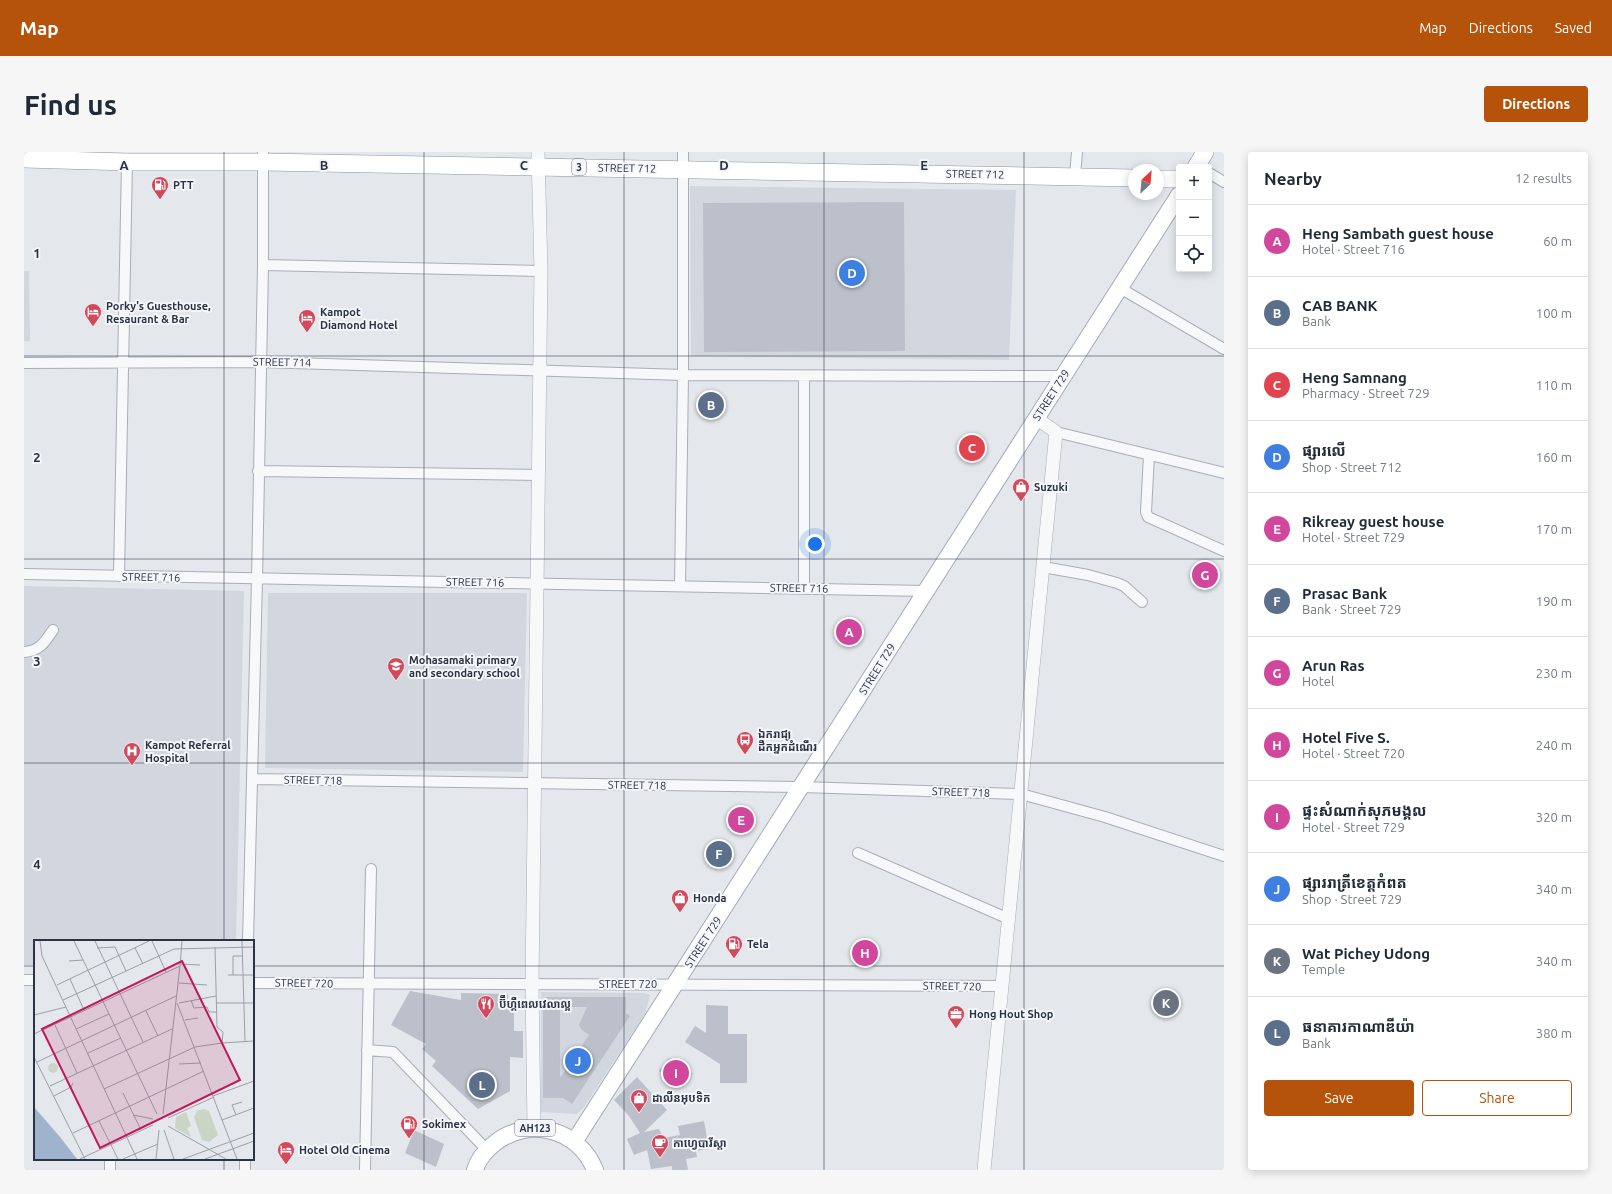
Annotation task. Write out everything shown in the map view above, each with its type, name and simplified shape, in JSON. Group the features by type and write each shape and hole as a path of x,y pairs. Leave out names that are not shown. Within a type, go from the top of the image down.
{"highway":[{"name":"STREET 712","path":"24,159 127,162 263,157 538,159 684,169 1128,178"},
{"path":"1164,179 1176,180"}],"main road":[{"name":"STREET 729","path":"574,1142 1176,200"},
{"name":"AH123","path":"475,1170 487,1150 502,1137 522,1130 534,1128 556,1132 574,1142 583,1150 595,1170"}],"street":[{"path":"680,586 683,375 683,152"},
{"path":"1075,176 1076,152"},
{"path":"248,940 257,579 263,265 263,157"},
{"path":"534,1128 532,984 541,270 538,159"},
{"path":"119,576 127,162"},
{"path":"1212,173 1224,182"},
{"path":"263,265 541,270"},
{"path":"1120,288 1224,349"},
{"name":"STREET 714","path":"24,363 261,362 683,375 1063,376"},
{"path":"804,376 804,588"},
{"path":"1036,418 1056,432 1224,473"},
{"path":"984,1170 1056,432"},
{"path":"1149,455 1146,512 1148,516 1224,551"},
{"path":"258,471 539,475"},
{"path":"1043,567 1088,575 1117,583 1124,586 1142,602"},
{"name":"STREET 716","path":"24,574 927,591"},
{"path":"24,652 31,652 44,645 53,630"},
{"name":"STREET 718","path":"253,779 802,787 1021,794 1105,817 1224,856"},
{"path":"858,853 1009,919"},
{"path":"365,1170 371,869"},
{"name":"STREET 720","path":"254,983 1002,986"},
{"path":"367,1050 393,1052 487,1150"}],"shaded area":[{"path":"690,186 1016,190 1009,360 691,356"},
{"path":"24,271 29,271 30,341 24,341"},
{"name":"Kampot Referral Hospital","path":"24,586 244,591 236,940 34,940 34,965 24,965"},
{"name":"Mohasamaki primary and secondary school","path":"268,593 527,593 523,772 265,768"},
{"path":"541,992 645,993 650,995 645,1014 584,1107 577,1114 541,1112"}],"building":[{"path":"904,202 905,351 704,352 703,203"},
{"path":"410,991 461,1000 461,993 508,994 508,1008 514,1008 514,1031 523,1031 523,1058 510,1057 510,1091 478,1109 432,1066 436,1061 422,1049 426,1044 391,1025"},
{"path":"546,997 626,997 626,1013 630,1016 572,1104 563,1098 543,1098 543,1009 546,1009","holes":["560,1007 587,1007 579,1025 581,1029 589,1035 560,1078"]},
{"path":"706,1005 728,1006 728,1034 747,1034 747,1083 720,1083 720,1064 685,1042 695,1026 706,1033"},
{"path":"669,1058 692,1074 683,1087 659,1071"},
{"path":"637,1077 667,1110 644,1132 659,1129 663,1138 680,1135 678,1126 704,1121 709,1149 696,1151 697,1157 686,1159 688,1170 672,1170 672,1166 651,1169 647,1150 634,1155 627,1139 640,1133 629,1116 614,1100"},
{"path":"414,1130 444,1144 436,1167 405,1153"}],"place":[{"name":"PTT","path":"160,200"},
{"name":"ផ្សារលើ","path":"852,273"},
{"name":"Porky's Guesthouse, Resaurant & Bar","path":"93,327"},
{"name":"Kampot Diamond Hotel","path":"307,333"},
{"name":"CAB BANK","path":"711,405"},
{"name":"Heng Samnang","path":"972,448"},
{"name":"Suzuki","path":"1021,502"},
{"name":"Arun Ras","path":"1205,575"},
{"name":"Heng Sambath guest house","path":"849,632"},
{"name":"Mohasamaki primary and secondary school","path":"396,681"},
{"name":"ឯករាជ្យ ដឹកអ្នកដំណើរ","path":"745,755"},
{"name":"Kampot Referral Hospital","path":"132,766"},
{"name":"Rikreay guest house","path":"741,820"},
{"name":"Prasac Bank","path":"719,854"},
{"name":"Honda","path":"680,913"},
{"name":"Hotel Five S.","path":"865,953"},
{"name":"Tela","path":"734,959"},
{"name":"Wat Pichey Udong","path":"1166,1003"},
{"name":"ប៊ឺហ្គឺពេលវេលាល្អ","path":"486,1019"},
{"name":"Hong Hout Shop","path":"956,1029"},
{"name":"ផ្សាររាត្រីខេត្តកំពត","path":"578,1061"},
{"name":"ផ្ទះសំណាក់សុភមង្គល","path":"676,1073"},
{"name":"ធនាគារកាណាឌីយ៉ា","path":"482,1085"},
{"name":"ដាលីនអុបទិក","path":"639,1113"},
{"name":"Sokimex","path":"409,1139"},
{"name":"កាហ្វេបារីស្តា","path":"660,1158"},
{"name":"Hotel Old Cinema","path":"286,1165"}]}
